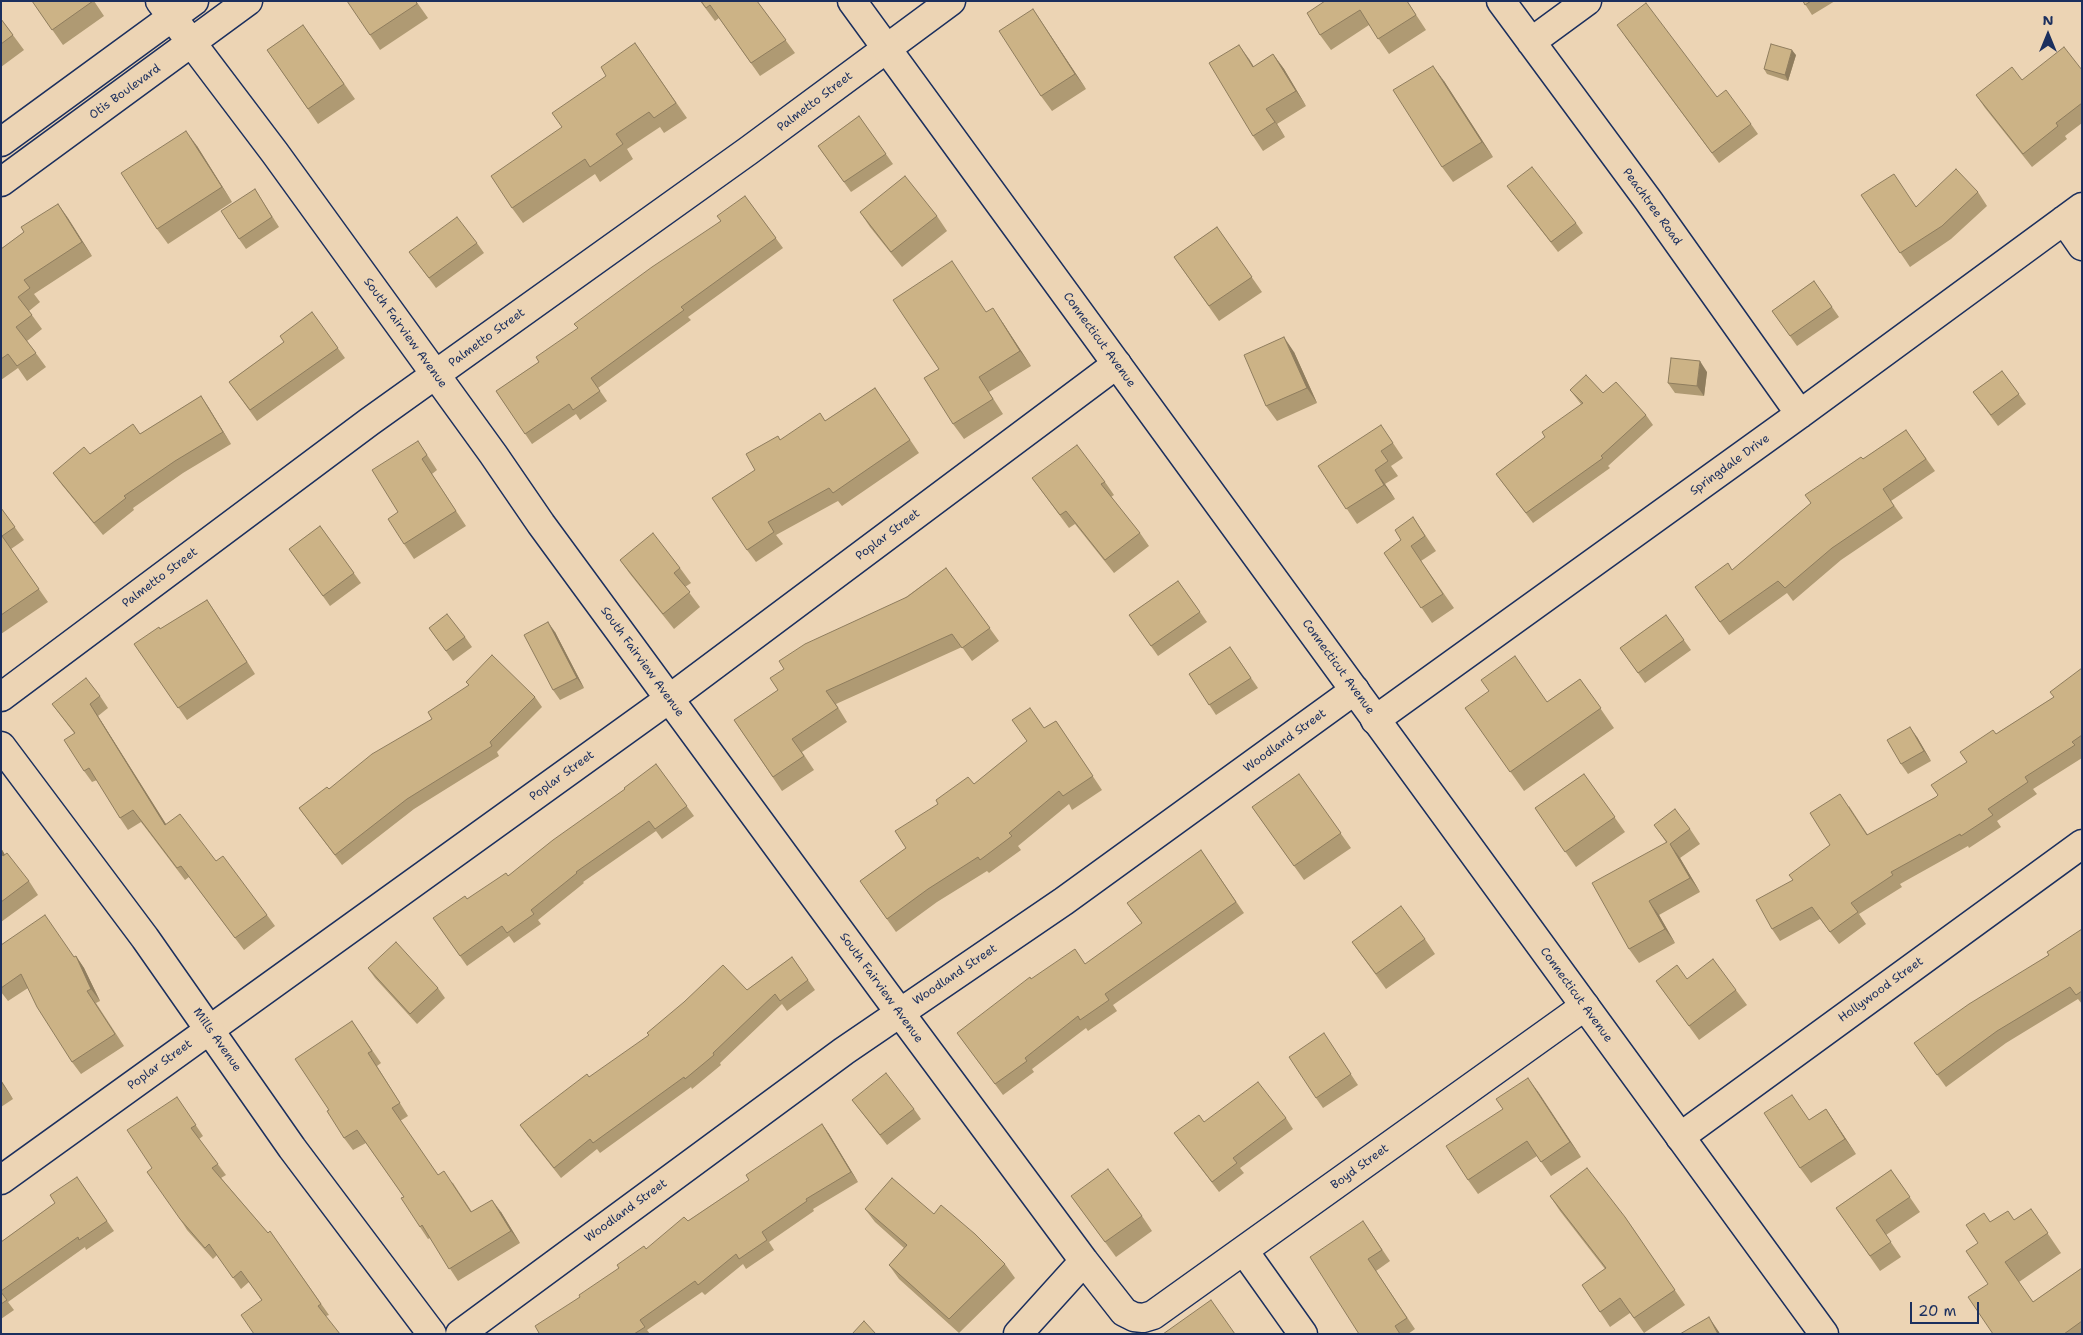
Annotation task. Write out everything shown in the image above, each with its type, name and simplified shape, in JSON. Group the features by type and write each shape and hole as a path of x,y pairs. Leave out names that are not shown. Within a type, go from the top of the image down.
{"street":[{"path":"1,142 166,9 194,1"},
{"name":"Otis Boulevard","path":"1,182 248,1"},
{"name":"Connecticut Avenue","path":"852,1 1824,1334"},
{"name":"Palmetto Street","path":"1,697 235,521 748,151 951,1"},
{"name":"Peachtree Road","path":"1501,1 1648,200 1800,414"},
{"path":"1531,42 1587,1"},
{"name":"South Fairview Avenue","path":"166,9 275,153 493,454 540,524 900,1013 1118,1306 1124,1312 1131,1315"},
{"path":"2073,214 2082,246"},
{"name":"Springdale Drive","path":"1375,720 1800,414 2073,214"},
{"name":"Poplar Street","path":"1,1180 669,699 1117,364"},
{"name":"Woodland Street","path":"460,1334 844,1051 1064,902 1355,690"},
{"name":"Mills Avenue","path":"1,746 145,938 292,1148 432,1334"},
{"name":"Hollywood Street","path":"1680,1137 2082,844"},
{"name":"Boyd Street","path":"1131,1315 1143,1318 1153,1315 1585,1006"},
{"path":"1244,1251 1303,1334"},
{"path":"1018,1334 1084,1261"}],"building":[{"path":"32,1 93,1 52,30"},
{"path":"347,1 416,1 417,4 370,35"},
{"path":"701,1 757,1 786,40 751,63 710,5 706,8"},
{"path":"1325,1 1407,1 1416,15 1378,39 1360,10 1320,35 1307,13"},
{"path":"1803,1 1811,1 1805,5"},
{"path":"1646,3 1717,97 1726,90 1751,124 1712,153 1617,25"},
{"path":"1033,9 1075,74 1041,96 999,31"},
{"path":"1,19 13,35 1,44"},
{"path":"303,25 344,84 308,109 267,50"},
{"path":"635,43 676,103 654,118 649,112 616,134 623,144 590,167 585,159 512,208 491,176 562,127 552,113 606,76 601,67"},
{"path":"1771,44 1792,50 1785,75 1764,69"},
{"path":"1239,45 1253,67 1273,54 1296,91 1266,109 1275,122 1253,136 1209,63"},
{"path":"2064,47 2082,70 2082,103 2056,123 2058,126 2023,154 1976,95 2012,67 2022,80"},
{"path":"1433,66 1482,142 1442,167 1393,90"},
{"path":"859,116 886,154 844,182 818,146"},
{"path":"186,131 222,187 157,229 121,173"},
{"path":"1532,167 1576,223 1551,242 1507,186"},
{"path":"1956,169 1978,192 1942,226 1900,253 1861,195 1894,174 1916,207"},
{"path":"905,176 937,216 891,252 860,212"},
{"path":"255,189 272,217 239,239 221,211"},
{"path":"745,196 776,238 681,307 684,310 591,378 600,391 573,410 569,404 525,434 496,391 539,362 536,357 578,328 574,324 652,267 721,221 717,216"},
{"path":"58,204 82,242 24,280 30,288 18,297 32,315 16,327 36,353 17,366 8,354 1,359 1,249 24,232 21,227"},
{"path":"457,217 477,243 429,278 409,252"},
{"path":"1217,227 1252,277 1209,306 1174,257"},
{"path":"952,261 986,312 993,308 1020,351 979,377 993,399 953,424 924,378 939,369 893,300"},
{"path":"1814,281 1832,307 1790,336 1772,311"},
{"path":"312,312 338,348 250,410 229,382 284,342 280,336"},
{"path":"1284,337 1307,388 1266,406 1244,355"},
{"path":"1671,358 1700,361 1697,386 1668,383"},
{"path":"2002,371 2019,394 1991,415 1973,392"},
{"path":"1586,375 1603,393 1616,382 1646,415 1601,456 1603,458 1526,513 1496,474 1545,437 1542,432 1583,403 1570,390"},
{"path":"875,388 910,440 833,493 829,488 768,522 774,532 747,550 712,498 755,470 746,454 778,436 780,440 820,413 825,421"},
{"path":"201,396 223,432 175,461 124,496 126,498 94,523 53,473 84,447 90,454 133,424 140,434"},
{"path":"1381,425 1393,443 1381,451 1388,461 1375,470 1384,485 1346,509 1318,466"},
{"path":"1906,430 1926,459 1883,489 1894,506 1832,548 1785,588 1778,581 1720,622 1695,587 1728,563 1732,570 1811,503 1805,495 1861,457 1863,459"},
{"path":"418,441 427,455 422,459 456,511 404,544 388,519 398,512 372,470"},
{"path":"1077,445 1105,482 1101,484 1140,533 1105,560 1066,511 1060,515 1032,478"},
{"path":"1,508 15,527 2,536 39,589 1,615"},
{"path":"1413,517 1425,536 1411,546 1443,594 1421,608 1384,553 1401,540 1395,530"},
{"path":"320,526 354,573 323,596 289,549"},
{"path":"653,533 680,568 674,573 690,592 663,614 620,560"},
{"path":"946,568 990,628 962,648 952,634 826,691 838,708 792,739 804,756 773,777 734,720 778,690 770,678 784,669 779,661 805,644 907,597"},
{"path":"1178,581 1200,612 1151,646 1129,615"},
{"path":"207,600 247,662 178,708 134,644 159,627 160,629"},
{"path":"447,614 465,637 446,651 429,628"},
{"path":"1666,615 1684,640 1638,673 1620,648"},
{"path":"548,622 577,678 553,690 524,635"},
{"path":"1230,647 1251,678 1209,705 1189,674"},
{"path":"492,655 535,697 490,742 492,746 407,799 335,855 299,808 327,787 329,789 372,754 432,719 428,712 469,685 466,682"},
{"path":"1515,656 1547,702 1580,679 1601,708 1510,772 1465,708 1489,691 1481,680"},
{"path":"2082,668 2082,735 2072,742 2075,745 2025,777 2028,782 1988,809 1993,815 1961,836 1960,834 1891,872 1893,875 1851,903 1858,912 1830,932 1812,907 1772,929 1756,900 1793,880 1789,875 1830,845 1810,813 1840,794 1867,835 1936,797 1938,795 1931,785 1967,762 1960,752 1993,730 1996,734 2054,697 2050,692"},
{"path":"86,678 100,696 90,704 165,825 180,814 216,861 223,856 267,915 235,938 181,866 177,868 133,810 120,818 89,768 84,771 64,740 75,733 52,704"},
{"path":"1030,708 1044,728 1056,721 1093,776 1063,796 1059,791 1009,833 1012,836 980,860 978,857 928,889 887,919 860,881 906,848 895,831 938,804 936,800 968,777 974,784 1027,741 1012,720"},
{"path":"1910,727 1924,751 1901,764 1887,740"},
{"path":"656,764 687,806 655,829 649,821 576,872 531,910 534,914 507,933 502,926 460,956 433,918 465,896 467,899 506,873 508,876 553,840 625,789"},
{"path":"1299,774 1341,833 1294,866 1252,807"},
{"path":"1584,774 1615,817 1565,852 1535,808"},
{"path":"1675,809 1690,829 1670,844 1690,878 1649,901 1665,929 1629,949 1592,883 1667,842 1654,825"},
{"path":"1201,850 1236,902 1105,994 1109,1000 1080,1020 1078,1016 1025,1058 1027,1061 995,1084 957,1033 1030,977 1031,979 1075,949 1085,964 1142,923 1127,903"},
{"path":"1,852 3,856 7,853 29,881 1,902"},
{"path":"1401,906 1425,939 1376,974 1352,942"},
{"path":"45,915 74,957 76,956 91,989 87,991 115,1034 72,1062 37,1007 21,974 1,988 1,945"},
{"path":"2082,929 2082,991 2076,995 2070,987 1997,1031 1937,1075 1914,1043 1969,1004 2049,955 2047,952"},
{"path":"396,942 438,988 410,1014 368,968"},
{"path":"792,957 808,980 780,1001 775,994 713,1053 714,1055 685,1079 684,1077 593,1143 590,1139 554,1168 520,1125 587,1074 589,1077 649,1035 647,1033 684,1002 723,965 747,990"},
{"path":"1713,959 1736,990 1689,1026 1656,981 1677,965 1687,979"},
{"path":"352,1021 372,1051 368,1053 400,1103 392,1108 438,1175 444,1171 471,1212 492,1200 511,1231 449,1269 422,1225 420,1227 401,1198 404,1197 357,1130 344,1138 327,1111 329,1110 295,1059"},
{"path":"1324,1033 1351,1074 1316,1098 1289,1057"},
{"path":"886,1073 914,1109 880,1135 852,1100"},
{"path":"1528,1078 1570,1142 1541,1162 1527,1141 1468,1180 1446,1146 1503,1109 1496,1099"},
{"path":"1258,1082 1286,1118 1233,1158 1237,1163 1212,1182 1174,1133 1199,1115 1204,1122"},
{"path":"1792,1095 1809,1120 1826,1109 1845,1139 1800,1168 1764,1113"},
{"path":"177,1097 196,1125 191,1128 218,1164 212,1168 268,1233 270,1231 321,1304 318,1306 340,1334 254,1334 241,1315 262,1300 241,1271 233,1278 209,1244 205,1248 180,1219 147,1172 152,1168 127,1130"},
{"path":"822,1124 851,1172 806,1199 807,1201 762,1232 767,1240 739,1259 736,1254 698,1285 695,1281 640,1320 645,1327 634,1334 537,1334 539,1333 535,1326 580,1297 579,1295 619,1268 617,1265 644,1246 646,1249 684,1217 688,1221 749,1180 746,1175"},
{"path":"1587,1168 1625,1217 1675,1290 1634,1318 1620,1298 1600,1312 1582,1285 1606,1268 1550,1196"},
{"path":"1108,1169 1142,1216 1105,1242 1071,1196"},
{"path":"1891,1170 1910,1197 1876,1220 1891,1242 1870,1256 1836,1208"},
{"path":"77,1177 107,1221 79,1240 78,1237 1,1291 1,1242 55,1203 50,1195"},
{"path":"892,1178 934,1214 941,1205 975,1234 1005,1264 949,1319 889,1265 907,1245 865,1209"},
{"path":"2031,1209 2048,1233 2005,1262 2033,1302 2082,1268 2082,1321 2064,1334 1993,1334 1968,1297 1988,1284 1966,1251 1978,1243 1966,1225 1984,1213 1990,1222 2008,1211 2014,1220"},
{"path":"1363,1221 1382,1250 1368,1259 1407,1318 1395,1326 1400,1334 1359,1334 1310,1257"},
{"path":"1,1292 7,1300 1,1304"},
{"path":"1211,1300 1235,1334 1163,1334"},
{"path":"1709,1317 1718,1334 1680,1334"},
{"path":"864,1321 876,1334 852,1334"}]}
